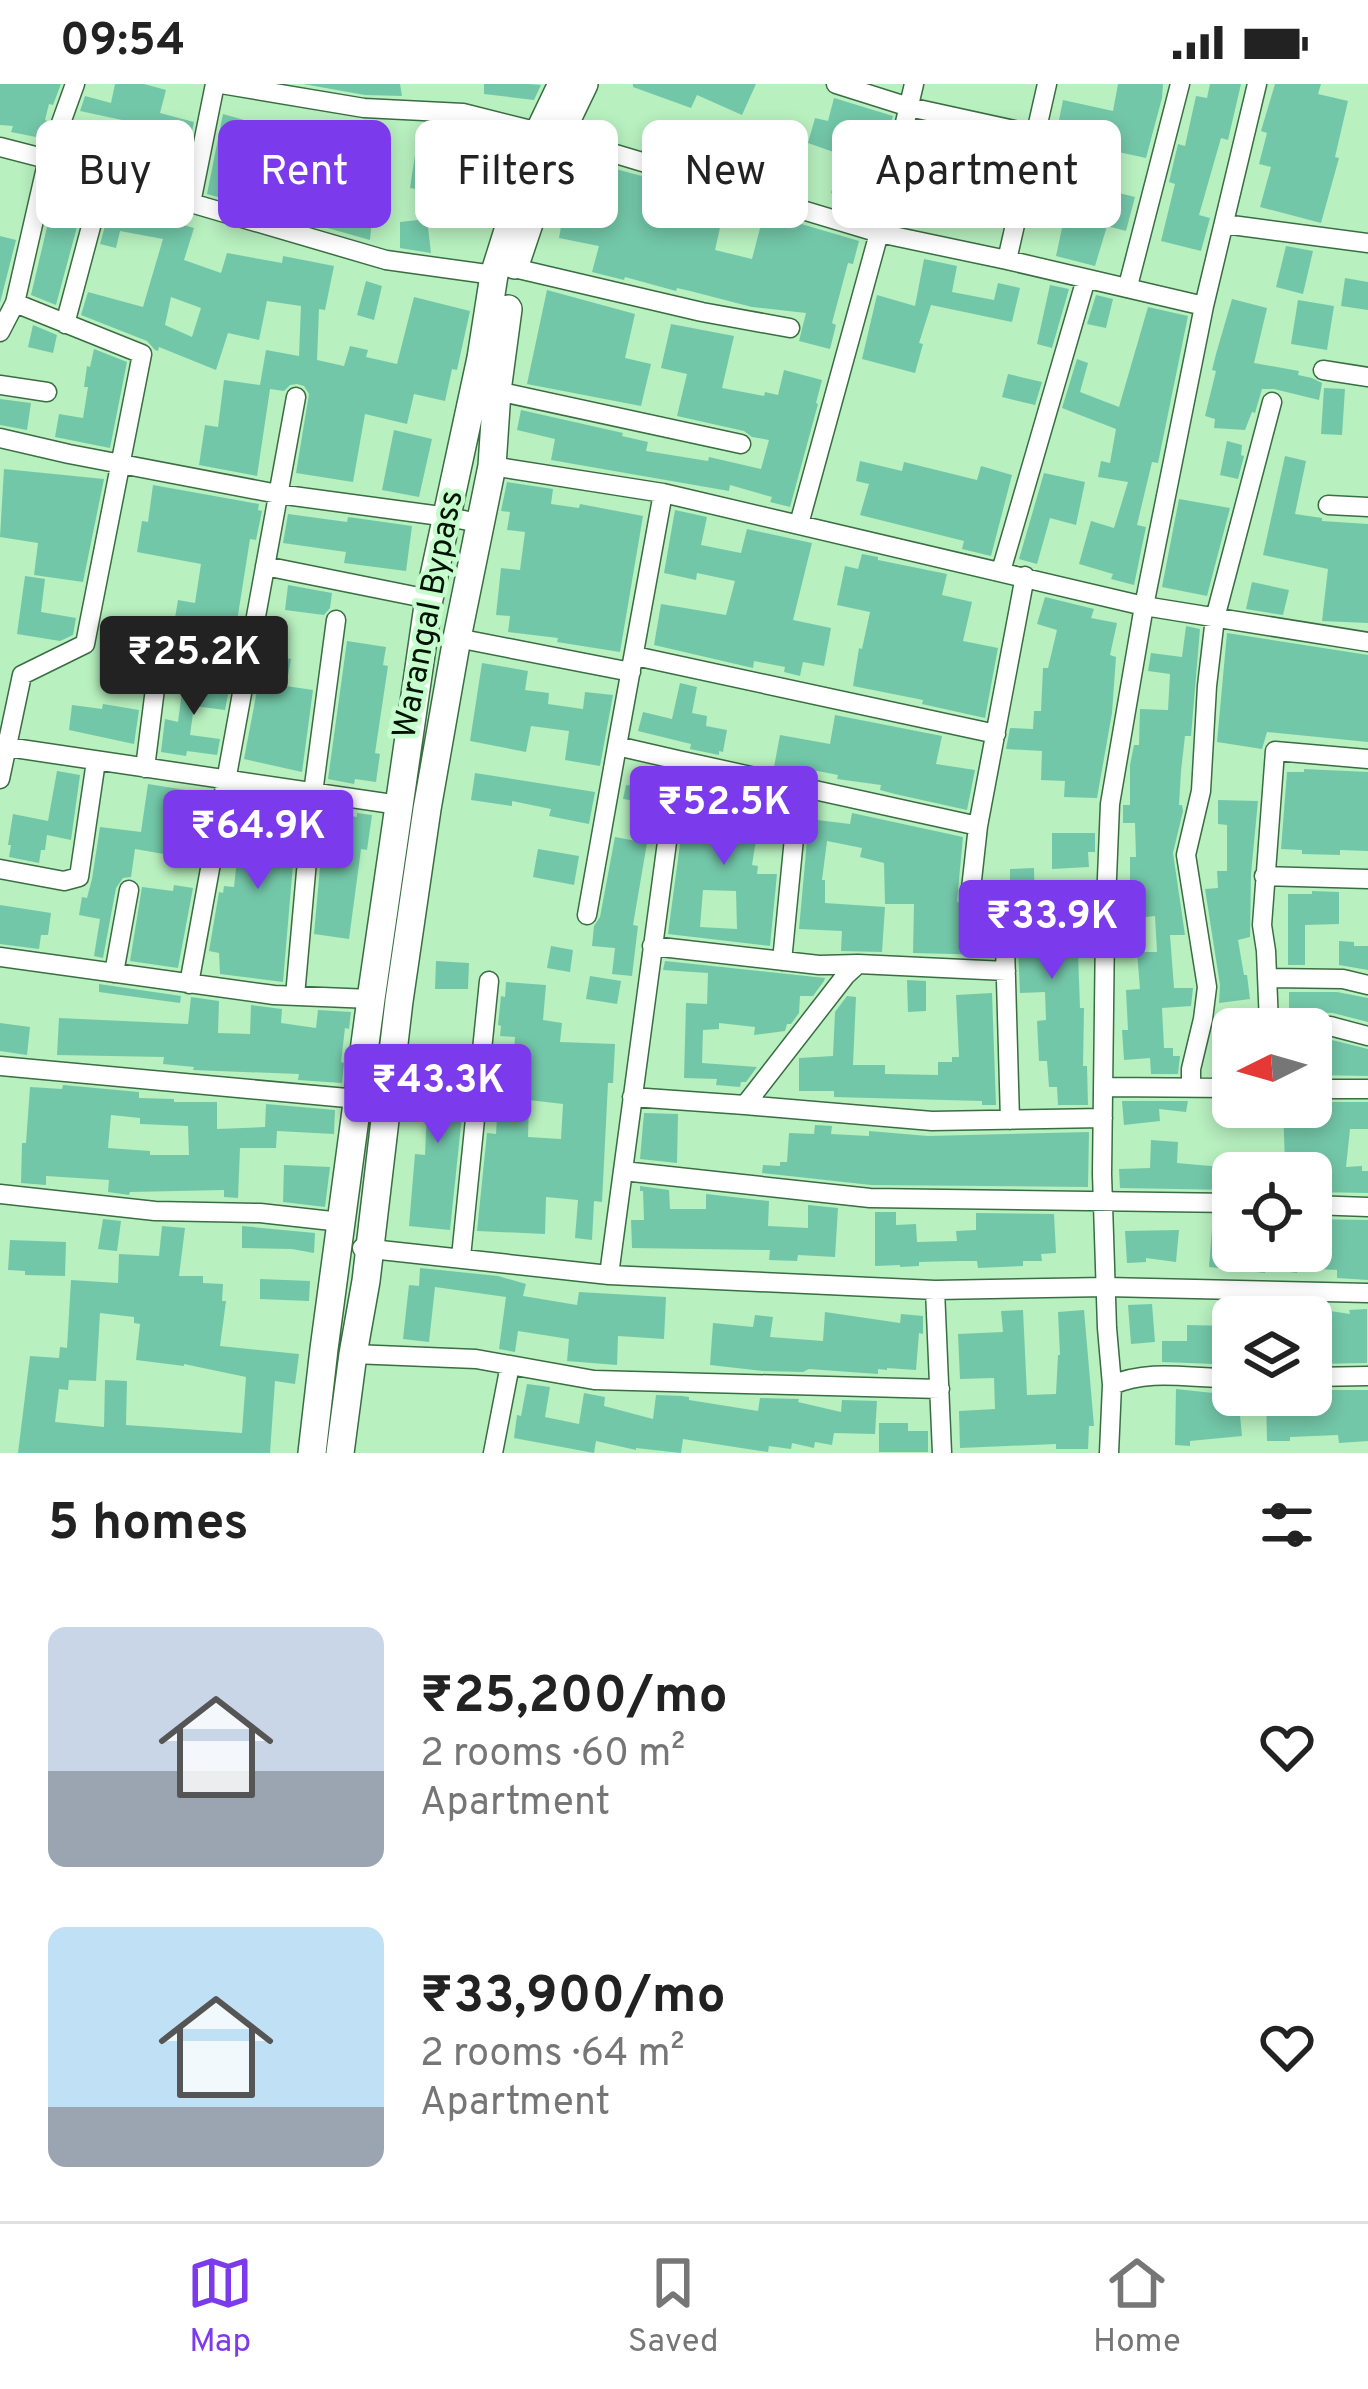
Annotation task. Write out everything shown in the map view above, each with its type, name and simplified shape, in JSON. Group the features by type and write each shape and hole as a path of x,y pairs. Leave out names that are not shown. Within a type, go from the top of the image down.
{"main road":[{"path":"552,120 562,84"},
{"name":"Warangal Bypass","path":"559,120 584,84"},
{"name":"Warangal Bypass","path":"340,1453 370,1249 398,1000 427,809 491,466 504,271 518,228"},
{"path":"312,1453 429,599 504,271"}],"street":[{"path":"62,120 75,84"},
{"path":"364,107 365,84"},
{"path":"836,84 968,120"},
{"path":"799,524 879,233 914,84"},
{"path":"1040,120 1048,84"},
{"path":"1128,286 1180,84"},
{"path":"1109,1453 1112,1384 1103,1118 1111,804 1144,606 1204,306 1257,84"},
{"path":"194,188 224,85 489,120"},
{"path":"0,147 36,157"},
{"path":"618,155 879,233 1204,306"},
{"path":"194,203 386,260 504,271 790,328"},
{"path":"0,332 15,303 36,212"},
{"path":"1224,224 1368,243"},
{"path":"65,324 91,228"},
{"path":"1007,260 1015,228"},
{"path":"1001,571 1085,279"},
{"path":"0,779 2,746 22,675 85,644 142,354 15,303"},
{"path":"1323,370 1368,376"},
{"path":"0,386 47,392"},
{"path":"497,391 741,444"},
{"path":"189,983 296,397"},
{"path":"1191,1088 1207,987 1186,854 1201,791 1215,618 1272,401"},
{"path":"0,438 278,494 479,524"},
{"path":"491,466 663,493 1144,606 1368,642"},
{"path":"587,915 663,493"},
{"path":"1328,505 1368,508"},
{"path":"265,566 429,599"},
{"path":"1010,1120 1004,910 970,898 978,826 1025,576"},
{"path":"295,996 313,793 336,620"},
{"path":"457,638 633,664 996,734"},
{"path":"145,768 161,641"},
{"path":"2,746 399,805"},
{"path":"617,746 978,826"},
{"path":"1368,759 1275,751 1262,926 1269,1024 1330,1026 1368,1036"},
{"path":"609,1275 678,760"},
{"path":"0,869 64,881 79,877 96,761"},
{"path":"782,961 799,787"},
{"path":"1264,876 1368,879"},
{"path":"114,973 129,890"},
{"path":"652,946 819,965 1006,971"},
{"path":"0,957 295,996 371,999"},
{"path":"745,1106 858,964"},
{"path":"1267,977 1343,979 1368,985"},
{"path":"461,1256 489,981"},
{"path":"0,1066 358,1099"},
{"path":"1104,1087 1212,1088"},
{"path":"1332,1089 1368,1089"},
{"path":"632,1097 932,1121 1103,1118"},
{"path":"622,1172 871,1198 1212,1203"},
{"path":"0,1194 155,1210 260,1214 340,1234 370,1249 609,1275 935,1290 1106,1287 1368,1293"},
{"path":"1332,1206 1368,1207"},
{"path":"935,1290 942,1453"},
{"path":"353,1354 476,1359 594,1380 940,1389"},
{"path":"494,1453 511,1364"},
{"path":"1112,1384 1152,1374 1212,1377"},
{"path":"1332,1377 1368,1376"}],"building":[{"path":"0,84 61,84 45,120 36,120 36,137 0,125"},
{"path":"115,84 144,84 166,90 160,113 186,120 122,120 80,111 85,96 111,103"},
{"path":"303,84 400,84 402,96 365,95"},
{"path":"484,84 541,85 534,100 484,94"},
{"path":"633,84 756,84 742,115 697,95 691,108"},
{"path":"1118,84 1163,84 1146,158 1121,153 1121,120 1059,120 1063,100 1113,111"},
{"path":"1210,84 1241,84 1228,140 1221,138 1199,215 1210,218 1201,251 1161,241 1175,184 1169,182 1178,144 1185,146 1196,96 1207,98"},
{"path":"1275,84 1321,84 1318,94 1348,101 1321,223 1260,207 1271,167 1259,164 1267,133 1261,131"},
{"path":"834,98 893,116 892,120 832,120 832,151 808,143 815,118 828,121"},
{"path":"218,139 218,197 207,194"},
{"path":"618,170 642,176 642,228 720,228 715,250 752,259 760,228 808,226 859,241 853,264 848,263 830,349 799,341 806,313 752,307 592,272 599,246 559,238 561,228 618,228"},
{"path":"1121,194 1135,197 1126,231 1115,228 1121,228"},
{"path":"415,220 415,228 428,228 431,253 400,248 400,222"},
{"path":"47,228 77,228 56,305 31,295"},
{"path":"104,228 194,228 184,260 221,273 227,253 282,263 283,256 334,266 325,310 319,309 317,360 344,366 350,346 368,350 366,357 397,364 414,297 470,311 445,401 414,394 407,424 365,414 353,482 296,473 309,394 297,384 284,391 270,389 257,476 199,465 205,425 218,427 224,380 260,385 266,350 299,356 301,306 267,301 259,340 228,333 216,370 159,347 155,350 147,341 81,315 88,292 143,307 163,239 120,231 116,248 100,244","holes":["171,297 201,308 192,337 165,325"]},
{"path":"327,228 371,228 370,240"},
{"path":"1062,228 1106,228 1095,266 1056,256"},
{"path":"0,236 16,240 0,303"},
{"path":"1286,246 1313,251 1303,294 1276,287"},
{"path":"924,259 957,266 952,292 994,300 998,283 1020,288 1012,322 931,305 915,373 862,359 877,295 915,306"},
{"path":"1345,278 1368,282 1368,310 1341,306"},
{"path":"366,281 382,286 374,320 357,315"},
{"path":"1050,285 1069,289 1052,348 1037,344"},
{"path":"547,290 635,314 625,358 651,364 641,406 527,384"},
{"path":"1096,295 1113,299 1106,328 1087,324"},
{"path":"1232,299 1267,308 1254,363 1299,371 1298,375 1322,383 1319,400 1262,389 1245,430 1214,428 1215,419 1205,416"},
{"path":"1298,300 1334,306 1327,350 1291,344"},
{"path":"1148,307 1188,316 1158,463 1152,462 1137,525 1146,527 1134,585 1079,564 1091,521 1114,528 1128,482 1098,477 1101,461 1110,463 1116,429 1062,408 1077,359 1088,363 1080,392 1119,407"},
{"path":"671,324 734,336 722,388 778,395 784,370 822,380 790,507 730,485 729,491 551,460 555,439 517,430 521,410 623,433 648,442 646,451 708,461 709,457 761,469 769,440 677,416 687,374 661,368"},
{"path":"33,325 57,335 53,353 28,347"},
{"path":"94,349 127,362 110,448 55,437 59,414 83,418 87,366"},
{"path":"1008,374 1042,382 1035,405 1002,397"},
{"path":"1324,388 1345,389 1342,435 1321,434"},
{"path":"0,399 31,403 27,430 0,425"},
{"path":"394,430 432,439 419,497 382,490"},
{"path":"1227,441 1242,445 1238,479 1220,475"},
{"path":"1285,456 1306,461 1295,514 1368,524 1368,623 1322,621 1328,569 1263,555"},
{"path":"860,461 902,471 904,462 977,480 981,466 1012,475 991,556 962,549 964,541 860,515 869,484 856,481"},
{"path":"4,469 104,479 83,582 34,575 38,543 0,537"},
{"path":"1044,473 1085,482 1076,525 1050,518 1037,564 1019,559"},
{"path":"507,482 553,489 551,504 579,508 580,504 643,516 620,652 508,632 510,616 496,615 501,568 520,570 525,532 507,530 510,512 501,511"},
{"path":"153,485 259,504 262,511 256,540 250,539 235,634 174,624 178,600 195,603 201,564 137,552 142,521 148,522"},
{"path":"1179,499 1230,508 1207,596 1162,587"},
{"path":"675,510 707,517 701,545 741,553 747,529 812,543 793,620 831,628 824,666 803,662 800,676 784,672 785,667 754,661 753,668 654,645 661,604 726,615 735,581 697,573 696,580 664,573"},
{"path":"288,514 412,526 406,571 344,563 346,552 283,543"},
{"path":"862,554 947,574 942,595 972,602 963,641 998,648 985,718 853,686 870,612 837,605 845,566 858,569"},
{"path":"25,576 45,579 41,612 76,618 73,635 60,641 17,634"},
{"path":"1252,582 1289,590 1283,615 1246,609"},
{"path":"288,585 332,593 330,608 324,615 285,610"},
{"path":"1045,597 1094,609 1091,618 1117,623 1110,655 1116,657 1112,713 1097,798 1064,797 1065,781 1041,780 1042,751 1006,749 1010,728 1033,729 1034,711 1041,711 1043,668 1048,668 1057,630 1037,624"},
{"path":"1186,626 1200,629 1191,736 1185,736 1181,771 1179,805 1183,811 1173,853 1185,935 1170,935 1174,988 1193,988 1191,1006 1162,1008 1164,1048 1173,1048 1173,1056 1180,1056 1178,1074 1151,1074 1150,1058 1124,1060 1126,990 1140,989 1137,952 1157,952 1155,916 1119,920 1120,882 1130,881 1130,857 1136,857 1135,823 1123,823 1123,805 1130,805 1130,765 1134,745 1139,745 1140,709 1168,710 1170,674 1148,671 1151,653 1182,657"},
{"path":"1227,633 1368,655 1368,742 1267,732 1262,749 1217,742"},
{"path":"347,641 386,647 376,782 328,779"},
{"path":"264,654 291,659 286,686 313,690 302,772 244,759"},
{"path":"482,663 528,671 525,690 549,693 548,704 583,709 585,692 613,695 600,766 565,760 569,731 531,726 526,752 470,741"},
{"path":"184,677 230,684 225,710 194,706 190,735 220,739 217,755 161,752 165,719 178,722"},
{"path":"680,683 697,687 692,713 707,716 706,726 727,730 719,755 638,731 643,712 672,719"},
{"path":"103,704 139,710 134,744 69,730 72,705 102,709"},
{"path":"835,715 942,736 936,764 975,770 967,810 880,790 881,785 837,779 838,775 774,767 780,735 830,744"},
{"path":"57,771 80,775 71,840 47,835 39,863 9,857 13,814 48,821"},
{"path":"636,772 662,776 658,804 623,799 626,785 634,786"},
{"path":"1287,772 1368,772 1368,851 1340,850 1340,855 1281,849"},
{"path":"475,773 595,792 589,824 549,816 551,809 512,801 512,806 471,800"},
{"path":"689,776 717,782 716,803 744,809 747,789 784,797 780,838 757,834 752,865 758,866 757,874 777,874 770,946 668,934","holes":["703,890 736,891 737,929 700,927"]},
{"path":"148,784 210,794 198,860 135,849 131,877 123,878 116,888 103,958 94,956 100,919 79,915 92,879 100,827 141,832"},
{"path":"237,796 298,805 283,982 220,974 219,953 209,951 219,892 223,893 224,886 234,887 240,831 231,830"},
{"path":"1218,800 1258,801 1250,937 1238,940 1250,999 1219,1003 1205,889 1218,888 1217,871 1227,871 1227,825 1218,824"},
{"path":"325,812 372,815 367,850 361,849 349,939 314,934"},
{"path":"852,813 963,837 957,901 965,910 991,920 992,955 913,953 914,904 885,904 884,863 860,857 862,848 827,841 822,880 825,903 885,907 882,952 841,951 842,931 799,929 809,819 850,824"},
{"path":"1052,833 1095,833 1089,867 1052,869"},
{"path":"615,837 647,843 633,925 638,926 632,976 612,974 615,948 592,946"},
{"path":"538,849 579,856 574,885 533,877"},
{"path":"1034,868 1035,909 1084,910 1086,953 1078,953 1088,1105 1058,1105 1057,1087 1049,1087 1047,1061 1039,1061 1037,1021 1046,1020 1045,992 1020,993 1016,903 985,889 986,881 1010,880 1010,869"},
{"path":"174,885 193,888 178,968 130,961 142,887 173,891"},
{"path":"1339,892 1339,924 1305,925 1305,965 1288,965 1288,894"},
{"path":"0,905 51,913 48,935 41,935 39,949 0,944"},
{"path":"1339,941 1368,946 1368,970 1339,965"},
{"path":"551,946 573,950 570,972 547,968"},
{"path":"436,961 469,963 468,989 435,989"},
{"path":"665,961 825,978 813,996 800,996 799,1013 785,1031 754,1035 755,1027 719,1023 719,1029 703,1030 702,1063 757,1067 740,1087 716,1085 717,1079 684,1078 686,1003 707,1004 708,973 663,970"},
{"path":"590,976 621,981 617,1004 586,999"},
{"path":"907,980 926,981 926,1011 908,1012"},
{"path":"506,982 546,985 543,1020 562,1023 560,1042 615,1044 613,1083 608,1083 602,1202 594,1201 592,1240 575,1238 578,1200 546,1197 545,1234 477,1231 487,1133 496,1134 500,1072 513,1073 515,1037 500,1036 498,1025 501,996 505,997","holes":["529,1100 563,1104 561,1139 528,1137"]},
{"path":"99,984 181,996 180,1003 99,992"},
{"path":"1289,992 1337,992 1368,998 1368,1022 1332,1013 1332,1008 1289,1008"},
{"path":"992,993 996,1105 799,1091 799,1058 833,1056 835,1012 847,996 856,997 853,1065 885,1065 885,1074 938,1075 938,1062 959,1057 956,995"},
{"path":"191,997 219,1001 218,1033 250,1034 251,1005 282,1009 281,1023 316,1028 318,1010 351,1012 349,1029 345,1028 342,1083 298,1080 299,1074 193,1070 163,1064 164,1057 57,1055 59,1018 188,1024"},
{"path":"0,1023 30,1027 27,1055 0,1051"},
{"path":"1332,1040 1368,1049 1368,1076 1332,1075"},
{"path":"418,1066 467,1068 450,1230 409,1226 415,1154 425,1155 427,1109 416,1109"},
{"path":"63,1085 139,1092 139,1098 174,1102 217,1102 217,1129 265,1127 266,1104 335,1110 334,1134 277,1131 276,1148 240,1148 238,1198 224,1197 224,1190 129,1195 108,1192 109,1180 46,1176 46,1185 21,1183 30,1087 62,1089","holes":["111,1115 140,1118 140,1124 188,1126 189,1155 108,1148"]},
{"path":"1122,1101 1188,1101 1186,1112 1159,1109 1160,1121 1124,1125"},
{"path":"1332,1102 1368,1102 1368,1129 1350,1129 1346,1167 1362,1166 1362,1171 1368,1171 1368,1193 1332,1192 1332,1152 1285,1152 1284,1128 1332,1128"},
{"path":"644,1113 678,1114 677,1163 640,1159"},
{"path":"815,1125 832,1126 831,1134 869,1136 869,1131 928,1136 1089,1132 1088,1187 871,1185 762,1173 763,1165 787,1162 789,1133 814,1134"},
{"path":"1151,1140 1178,1142 1177,1163 1212,1166 1212,1190 1120,1188 1119,1169 1150,1168"},
{"path":"284,1165 330,1167 325,1207 283,1202"},
{"path":"640,1186 669,1190 670,1209 706,1209 706,1194 769,1201 768,1226 808,1228 808,1205 838,1208 835,1257 798,1255 797,1261 769,1260 770,1250 632,1248 631,1220 644,1220"},
{"path":"875,1212 896,1212 896,1225 916,1224 917,1242 957,1241 956,1231 976,1230 976,1213 1054,1214 1056,1253 1041,1254 1042,1261 1023,1261 1023,1266 978,1268 977,1261 958,1261 875,1266"},
{"path":"103,1219 121,1221 117,1251 98,1249"},
{"path":"1332,1219 1368,1220 1368,1280 1337,1278 1337,1270 1332,1270"},
{"path":"162,1226 185,1228 179,1276 203,1276 203,1283 223,1284 222,1301 226,1301 220,1346 299,1354 295,1384 275,1381 270,1453 18,1453 30,1356 59,1358 60,1347 67,1348 71,1280 118,1283 119,1254 159,1256","holes":["100,1313 134,1317 134,1323 140,1324 136,1360 246,1377 242,1433 126,1425 127,1381 105,1380 104,1427 55,1422 59,1389 68,1390 69,1380 96,1381"]},
{"path":"242,1226 315,1233 314,1253 242,1248"},
{"path":"1179,1230 1176,1262 1146,1258 1146,1262 1127,1263 1125,1231"},
{"path":"10,1240 66,1242 65,1276 8,1270"},
{"path":"420,1268 498,1276 526,1284 523,1296 577,1305 579,1292 666,1297 664,1339 618,1336 617,1365 567,1361 569,1339 518,1331 515,1352 499,1349 506,1297 435,1287 429,1342 403,1339 409,1285 419,1286"},
{"path":"260,1279 310,1281 309,1301 260,1299"},
{"path":"1152,1304 1155,1342 1131,1344 1128,1305"},
{"path":"1367,1309 1367,1363 1332,1364 1332,1311 1350,1314 1349,1310"},
{"path":"1023,1310 1027,1395 1056,1394 1058,1312 1084,1310 1094,1426 1089,1426 1088,1449 1056,1449 1056,1444 960,1448 959,1411 995,1409 994,1378 960,1379 958,1334 1003,1332 1001,1311"},
{"path":"825,1312 900,1323 901,1314 923,1316 916,1370 887,1368 878,1369 878,1374 710,1365 713,1323 753,1327 755,1315 773,1317 770,1337 823,1341"},
{"path":"1187,1325 1212,1326 1212,1364 1162,1362 1162,1341 1187,1341"},
{"path":"527,1384 550,1387 545,1417 579,1424 584,1393 605,1397 604,1406 653,1419 656,1395 758,1411 760,1398 799,1399 841,1412 842,1400 877,1401 875,1434 834,1433 832,1445 815,1442 814,1448 792,1443 791,1449 769,1446 768,1452 683,1439 681,1453 596,1441 594,1453 514,1438"},
{"path":"1176,1389 1212,1393 1212,1416 1240,1416 1242,1436 1175,1445"},
{"path":"1332,1390 1368,1390 1368,1441 1339,1443 1338,1435 1267,1441 1266,1416 1332,1416"},
{"path":"879,1423 908,1423 908,1431 928,1431 928,1452 879,1452"}]}
